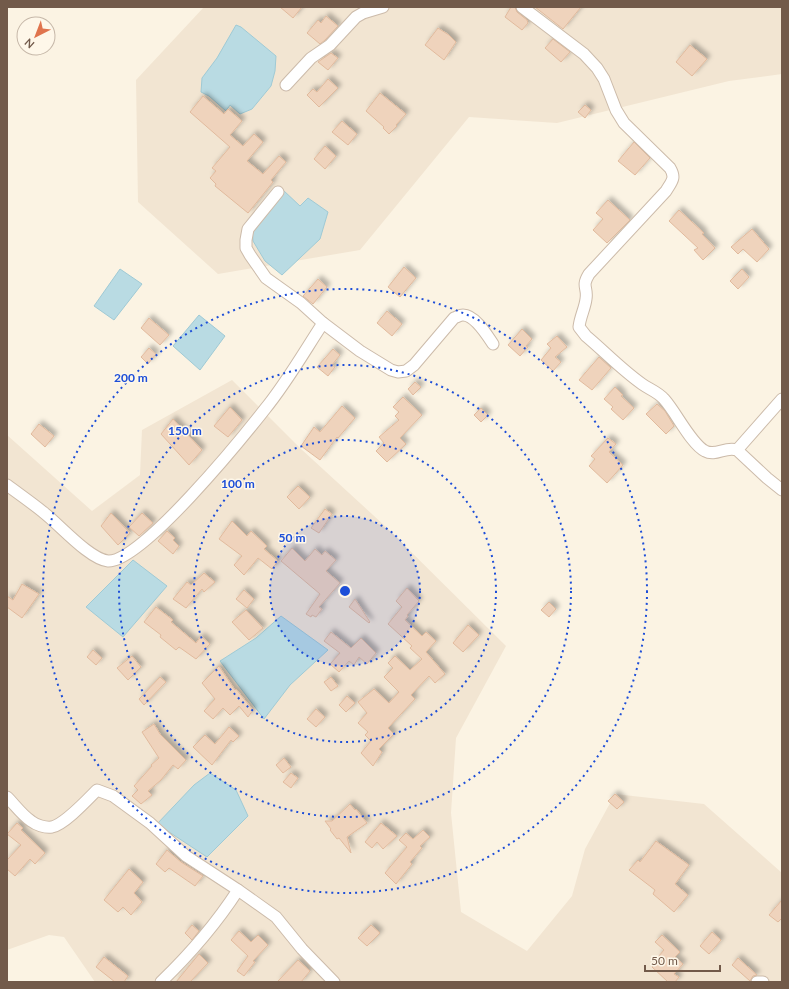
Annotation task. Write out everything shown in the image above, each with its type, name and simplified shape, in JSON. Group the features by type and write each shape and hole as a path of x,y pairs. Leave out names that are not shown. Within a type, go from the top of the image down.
{"street":[{"path":"286,85 311,58 330,45 356,17 363,13 383,7"},
{"path":"522,7 584,54 597,68 604,80 616,110 624,123 670,168 673,174 673,180 666,191 585,280 586,298 579,326 586,336 642,384 664,398 696,444 712,454 731,448 737,450 782,490"},
{"path":"278,192 248,229 246,248 266,278 301,303 323,323 391,370 398,372 406,371 414,365 454,318 461,315 465,315 477,322 493,344"},
{"path":"7,485 44,513 83,548 101,560 110,561 122,558 154,534 206,480 266,408 292,372 323,323"},
{"path":"737,450 782,400"},
{"path":"7,797 32,821 48,827 54,826 62,821 81,806 97,790 113,796 150,823 186,856 276,917 302,949 334,982"},
{"path":"161,982 184,960 209,931 238,890"},
{"path":"758,982 763,982"}],"shaded area":[{"path":"204,7 782,7 782,74 729,81 557,123 469,117 360,250 218,274 138,202 136,80"},
{"path":"232,380 300,448 385,526 506,646 456,738 451,813 461,912 527,951 572,896 585,849 615,794 704,804 782,873 782,982 95,982 64,937 49,935 7,950 7,435 92,511 140,475 142,430"}],"water":[{"path":"236,25 241,27 276,56 275,71 271,86 252,109 240,114 230,105 226,111 209,96 201,92 202,78 217,58"},
{"path":"283,190 300,206 308,198 328,212 320,239 282,275 265,261 253,241 252,229"},
{"path":"120,269 142,284 114,320 94,306"},
{"path":"199,315 225,336 200,370 173,346"},
{"path":"133,560 167,586 123,637 86,607"},
{"path":"281,616 328,650 290,685 264,719 220,661 256,638"},
{"path":"210,773 236,790 248,816 207,857 157,824 194,785"}],"building":[{"path":"280,7 302,7 293,18"},
{"path":"511,7 515,7 517,12 527,20 528,23 522,30 505,17"},
{"path":"535,7 581,7 563,29"},
{"path":"326,16 338,26 320,44 307,33 318,20 321,23"},
{"path":"438,28 449,35 456,42 444,60 425,45"},
{"path":"553,39 570,52 561,62 545,48"},
{"path":"690,45 707,59 692,76 676,62"},
{"path":"331,53 338,58 328,70 318,62"},
{"path":"328,79 338,88 319,107 307,95 313,89 317,92"},
{"path":"380,93 406,114 389,134 383,128 384,127 366,111"},
{"path":"203,96 224,114 228,109 242,121 230,135 243,146 254,134 263,142 247,161 263,174 279,156 286,162 271,180 273,182 248,213 215,186 216,184 210,178 216,171 212,168 230,147 190,112"},
{"path":"585,105 591,110 585,118 578,112"},
{"path":"342,121 357,134 348,145 332,132"},
{"path":"634,142 650,158 635,175 618,161"},
{"path":"325,146 336,156 325,169 314,159"},
{"path":"608,200 630,220 607,243 593,230 603,219 596,213"},
{"path":"679,210 704,233 702,234 715,248 703,260 694,250 698,248 669,221"},
{"path":"752,229 769,249 757,262 743,249 738,254 731,247"},
{"path":"404,267 416,278 400,297 388,287"},
{"path":"742,269 749,277 738,289 730,281"},
{"path":"318,279 327,287 313,304 303,296"},
{"path":"387,311 402,324 392,336 377,323"},
{"path":"149,318 169,335 160,345 141,328"},
{"path":"522,329 532,339 526,346 528,347 520,356 508,345"},
{"path":"557,336 567,347 555,357 561,362 553,371 541,360 551,348 547,344"},
{"path":"149,348 156,354 148,364 141,357"},
{"path":"333,349 340,355 332,365 335,367 328,376 317,367"},
{"path":"599,357 611,368 592,390 579,380"},
{"path":"415,382 421,387 413,395 408,389"},
{"path":"615,387 623,395 621,396 634,408 623,420 611,409 613,407 604,399"},
{"path":"403,397 422,415 400,438 406,444 387,462 376,451 384,443 379,437 399,420 395,416 399,412 393,407"},
{"path":"657,404 665,411 674,426 666,434 646,414"},
{"path":"342,406 355,418 338,438 337,437 320,460 301,446 314,427 320,432"},
{"path":"230,407 242,420 228,437 214,426"},
{"path":"481,408 488,415 481,422 474,415"},
{"path":"173,419 202,450 189,465 161,434"},
{"path":"39,424 54,436 45,447 31,434"},
{"path":"608,438 616,444 609,452 623,465 607,483 589,466 595,459 591,456"},
{"path":"298,486 310,497 299,509 287,497"},
{"path":"325,509 332,514 319,533 311,528"},
{"path":"111,513 130,533 118,545 101,526"},
{"path":"142,513 153,523 139,536 129,527"},
{"path":"232,521 247,536 251,531 267,546 264,549 278,561 272,569 258,558 244,575 234,565 242,556 219,539"},
{"path":"167,531 175,538 173,540 179,546 173,554 158,541"},
{"path":"292,548 305,561 315,549 322,555 325,551 336,560 326,571 340,583 319,607 322,609 316,617 312,615 311,617 306,614 320,594 281,561"},
{"path":"204,573 215,582 204,592 202,589 186,608 173,599 187,582 191,585"},
{"path":"22,584 39,594 22,618 7,607 7,596 13,600"},
{"path":"407,588 419,601 407,615 408,616 405,620 422,636 426,632 436,641 426,652 445,674 435,683 429,676 411,695 415,699 388,728 394,734 379,749 382,752 373,766 361,753 371,741 365,735 368,732 358,723 367,713 358,702 374,689 389,703 399,692 384,677 393,668 388,663 395,656 410,670 422,659 410,648 412,646 388,624 402,607 396,601"},
{"path":"244,590 254,599 247,608 236,599"},
{"path":"355,599 370,622 369,623 349,607"},
{"path":"549,602 556,609 549,617 541,610"},
{"path":"156,607 173,620 171,622 196,643 201,636 210,644 196,659 179,647 176,650 160,637 161,635 144,622"},
{"path":"246,610 263,628 249,640 232,622"},
{"path":"468,625 479,635 463,652 453,643"},
{"path":"331,632 351,648 361,638 376,653 367,664 359,657 354,665 349,661 339,672 330,664 340,653 324,641"},
{"path":"93,650 102,658 96,665 87,657"},
{"path":"132,656 141,667 128,680 117,668"},
{"path":"219,666 235,690 236,689 253,710 248,717 239,706 230,715 223,708 213,719 204,711 215,699 202,683"},
{"path":"160,677 166,682 144,705 139,699"},
{"path":"331,677 338,686 331,691 324,682"},
{"path":"347,696 355,703 346,712 339,705"},
{"path":"316,709 325,717 316,727 307,719"},
{"path":"154,724 160,734 186,760 178,769 173,765 161,780 148,791 152,795 141,804 132,796 138,790 134,786 152,766 151,765 159,758 142,732"},
{"path":"229,727 239,736 233,742 231,740 212,765 193,747 205,735 215,744"},
{"path":"284,758 291,767 283,773 276,765"},
{"path":"291,773 298,778 291,788 283,782"},
{"path":"615,794 624,802 617,809 608,801"},
{"path":"350,804 367,823 347,837 351,853 339,838 337,839 325,821 332,821"},
{"path":"17,823 23,828 21,830 45,853 35,864 30,859 15,876 7,869 7,860 21,845 7,834"},
{"path":"381,823 397,836 383,849 377,842 372,848 365,842"},
{"path":"423,830 430,837 420,846 422,848 410,862 412,864 396,884 385,873 407,847 399,840 406,833 413,839"},
{"path":"656,841 689,865 675,884 688,895 674,912 653,894 655,890 629,870 638,860 640,862"},
{"path":"167,850 181,862 203,876 195,886 169,868 165,872 156,864"},
{"path":"129,869 143,882 134,893 142,902 131,915 123,907 118,912 104,900"},
{"path":"782,900 782,918 778,922 769,915"},
{"path":"192,925 199,931 192,940 185,933"},
{"path":"371,925 380,933 367,946 358,938"},
{"path":"239,931 251,942 258,935 268,945 253,961 255,962 244,976 237,971 248,956 231,940"},
{"path":"712,932 721,940 709,954 700,946"},
{"path":"662,935 680,952 675,957 683,964 674,974 679,977 675,982 668,982 652,967 660,959 658,957 664,950 655,942"},
{"path":"199,954 208,963 190,982 176,982"},
{"path":"104,957 128,976 124,982 115,982 96,967"},
{"path":"738,958 757,975 753,976 750,981 732,965"},
{"path":"298,960 310,971 301,982 277,982"}]}
